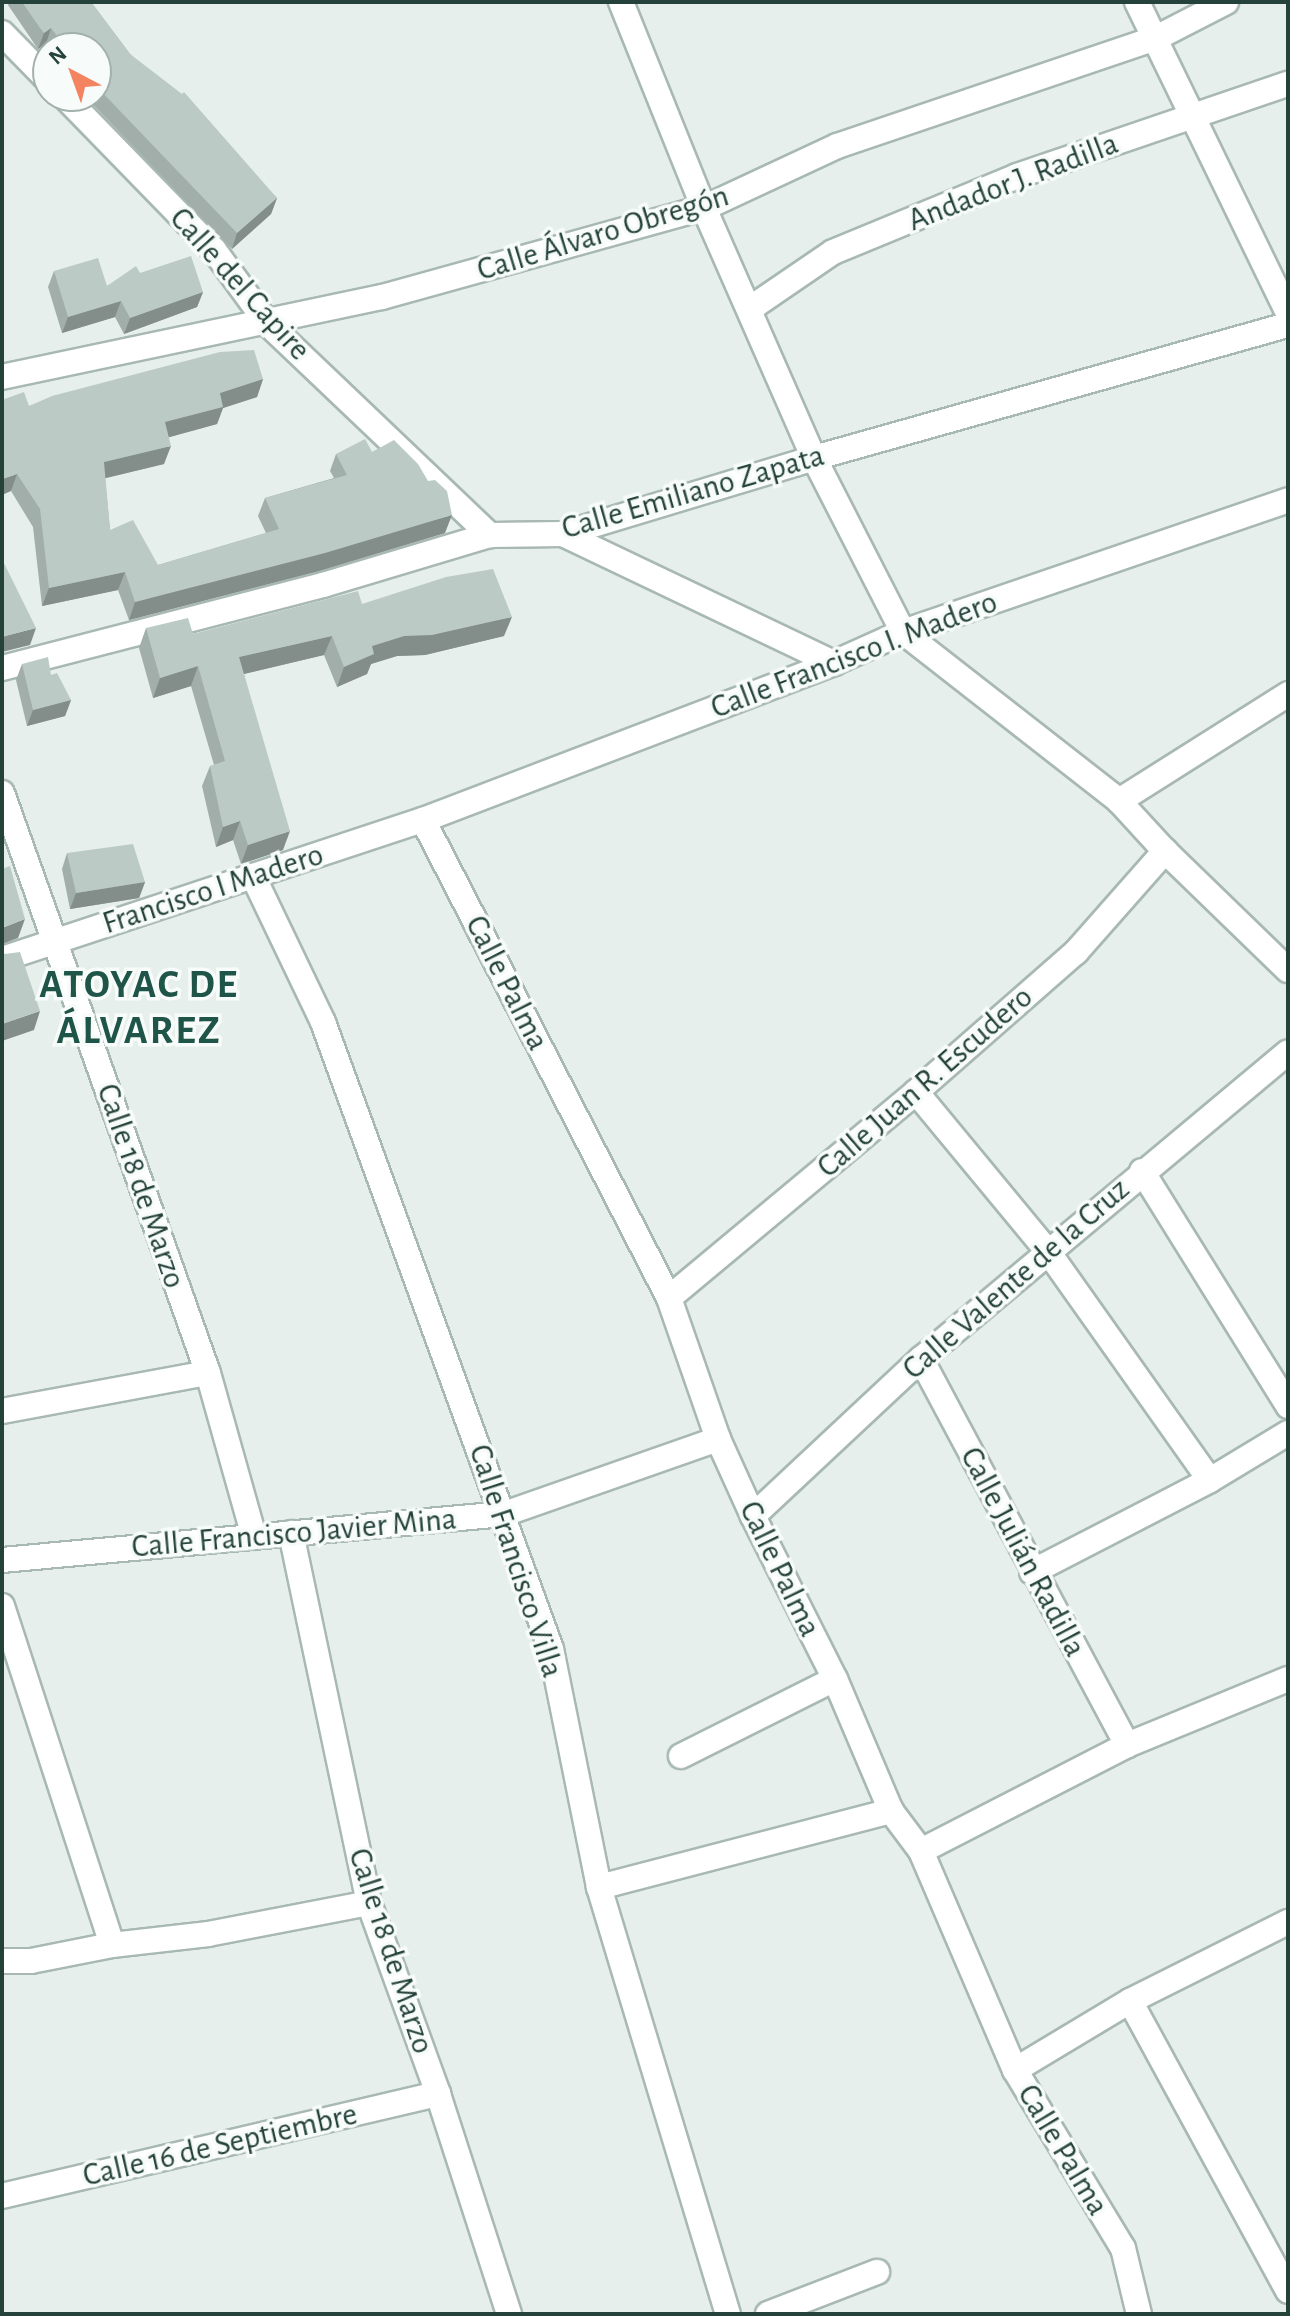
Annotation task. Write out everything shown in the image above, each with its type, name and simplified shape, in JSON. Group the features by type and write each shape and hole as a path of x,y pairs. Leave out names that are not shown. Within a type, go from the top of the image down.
{"street":[{"path":"621,2 704,208 751,308 814,458 903,632 1119,801 1165,851 1288,970"},
{"path":"1137,2 1288,313"},
{"name":"Calle Álvaro Obregón","path":"2,377 382,297 704,208 837,146 1154,39 1226,2"},
{"path":"2,33 32,64"},
{"name":"Andador J. Radilla","path":"751,308 833,252 1017,176 1288,84"},
{"name":"Calle del Capire","path":"80,112 214,250 267,323 490,535"},
{"name":"Calle Emiliano Zapata","path":"2,668 323,585 490,535 563,534 814,458 1288,325"},
{"name":"Calle Francisco I. Madero","path":"423,820 834,663 903,632 1288,500"},
{"path":"563,534 834,663"},
{"path":"1119,801 1288,694"},
{"name":"Calle 18 de Marzo","path":"2,793 208,1373 254,1537"},
{"name":"Francisco I Madero","path":"2,959 423,820"},
{"name":"Calle Palma","path":"423,820 669,1298 718,1439 753,1516 835,1679 891,1811 921,1851 1015,2070 1123,2248 1139,2314"},
{"name":"Calle Juan R. Escudero","path":"669,1298 916,1092 1076,952 1165,851"},
{"name":"Calle Francisco Villa","path":"253,876 323,1022 551,1649 599,1887 728,2314"},
{"name":"Calle Valente de la Cruz","path":"753,1516 921,1359 1142,1171 1288,1052"},
{"path":"916,1092 1049,1253 1210,1480"},
{"path":"1142,1171 1288,1406"},
{"name":"Calle Julián Radilla","path":"921,1359 1127,1745"},
{"path":"2,1411 208,1373"},
{"path":"1032,1572 1210,1480 1288,1433"},
{"name":"Calle Francisco Javier Mina","path":"2,1560 504,1514 718,1439"},
{"name":"Calle 18 de Marzo","path":"291,1533 369,1903 438,2094 509,2314"},
{"path":"2,1606 112,1945"},
{"path":"681,1756 835,1679"},
{"path":"921,1851 1127,1745 1288,1679"},
{"path":"599,1887 891,1811"},
{"path":"2,1961 31,1961 112,1945 208,1934 369,1903"},
{"path":"1015,2070 1130,2001 1288,1922"},
{"path":"1130,2001 1288,2291"},
{"name":"Calle 16 de Septiembre","path":"2,2196 438,2094"},
{"path":"768,2314 877,2272"}],"building":[{"path":"22,2 91,2 130,54 182,94 184,92 277,198 237,233 112,103 112,32 54,32 51,28 43,32"},
{"path":"191,256 203,292 130,318 121,301 68,317 54,271 98,258 107,286 136,266 140,273"},
{"path":"254,350 263,379 220,393 223,407 165,422 171,446 104,462 110,530 133,520 158,565 279,529 265,498 347,475 336,454 365,439 372,452 394,440 418,464 428,481 435,480 447,491 452,515 325,553 135,602 125,572 49,588 40,509 17,474 2,479 2,400 24,392 29,406 52,396 220,352"},
{"path":"2,559 36,628 2,638"},
{"path":"493,569 512,617 432,635 404,636 372,646 374,654 344,667 332,636 239,657 290,831 248,845 240,821 223,827 210,766 225,761 198,666 160,678 146,628 188,618 193,634 358,591 362,604 446,577"},
{"path":"48,657 51,675 57,673 71,700 33,710 22,664"},
{"path":"133,844 145,882 76,893 67,853"},
{"path":"10,866 25,919 2,928 2,869"},
{"path":"2,951 5,954 20,952 40,1011 2,1024"}],"district":[{"name":"ATOYAC DE ÁLVAREZ","path":"139,1008"}]}
